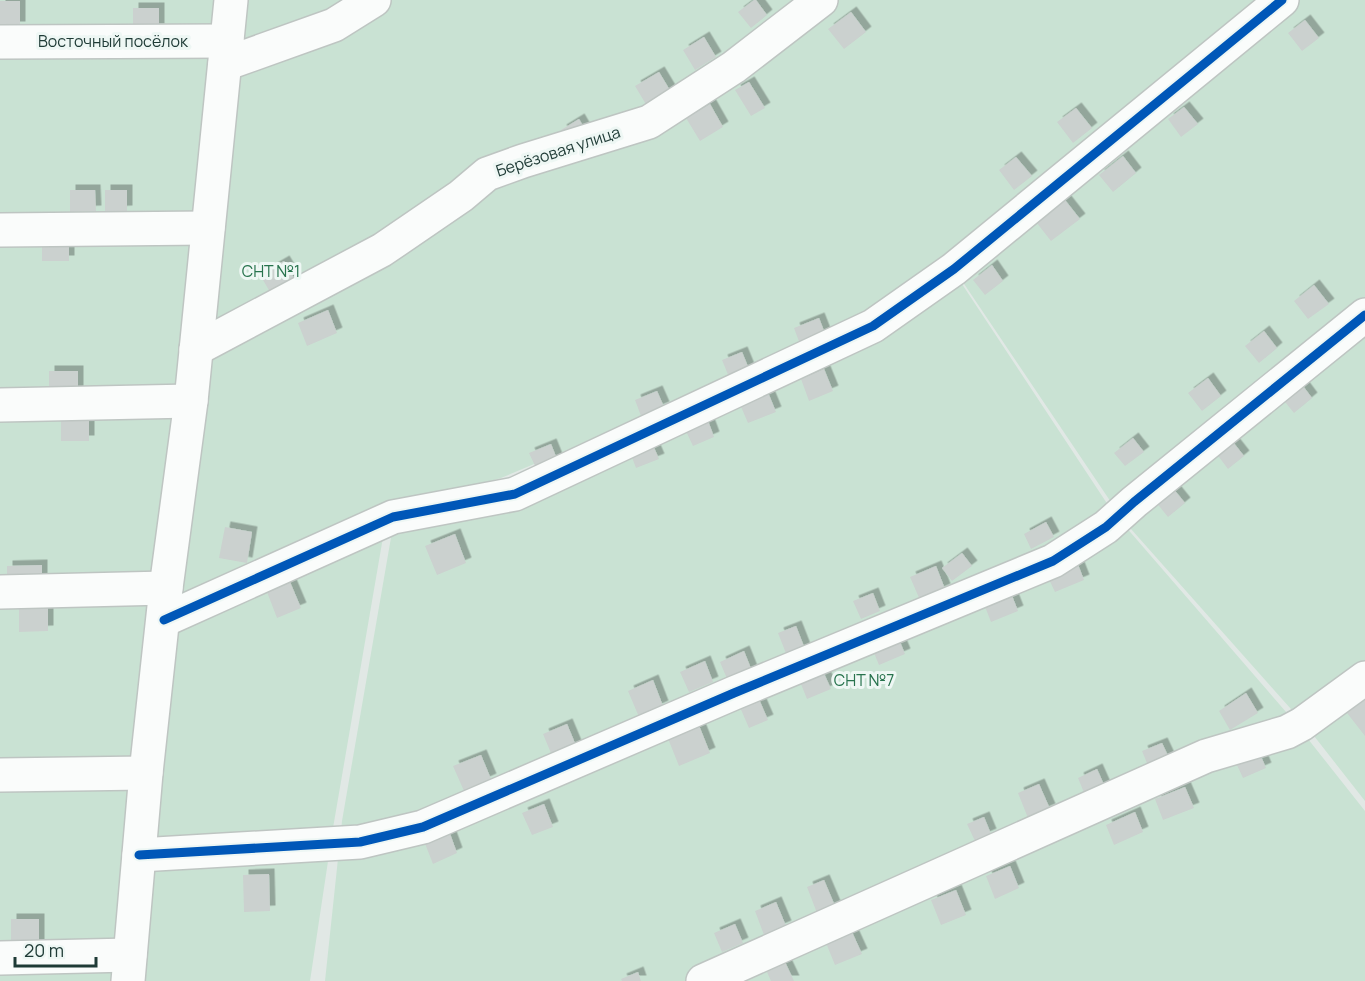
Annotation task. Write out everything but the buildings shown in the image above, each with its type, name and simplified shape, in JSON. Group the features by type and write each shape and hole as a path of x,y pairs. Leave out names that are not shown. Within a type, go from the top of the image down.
{"street":[{"path":"0,958 129,968 146,772 191,401 231,0"},
{"name":"Восточный посёлок","path":"0,42 226,52 334,25 374,0"},
{"name":"Берёзовая улица","path":"196,349 382,250 460,196 487,174 650,122 734,67 821,0"},
{"path":"0,592 165,604 393,517 515,494 873,326 954,269 1282,0"},
{"path":"0,230 208,228"},
{"path":"139,855 360,842 423,827 734,693 1053,561 1106,527 1365,315"},
{"path":"0,405 191,401"},
{"path":"703,981 1206,756 1287,732 1302,724 1365,678"},
{"path":"0,775 146,772"}],"green space":[{"name":"СНТ №1","path":"0,0 1365,0 1365,801 1307,727 1123,520 952,266 870,323 501,478 387,514 333,828 310,981 0,981"},
{"name":"СНТ №7","path":"962,284 1112,511 1293,720 1365,811 1365,981 325,981 342,821 393,526 522,508 857,353"}],"cycle path":[{"path":"164,620 393,517 515,494 873,326 954,269 1282,0"},
{"path":"139,855 360,842 423,827 734,693 1053,561 1106,527 1365,315"}]}
